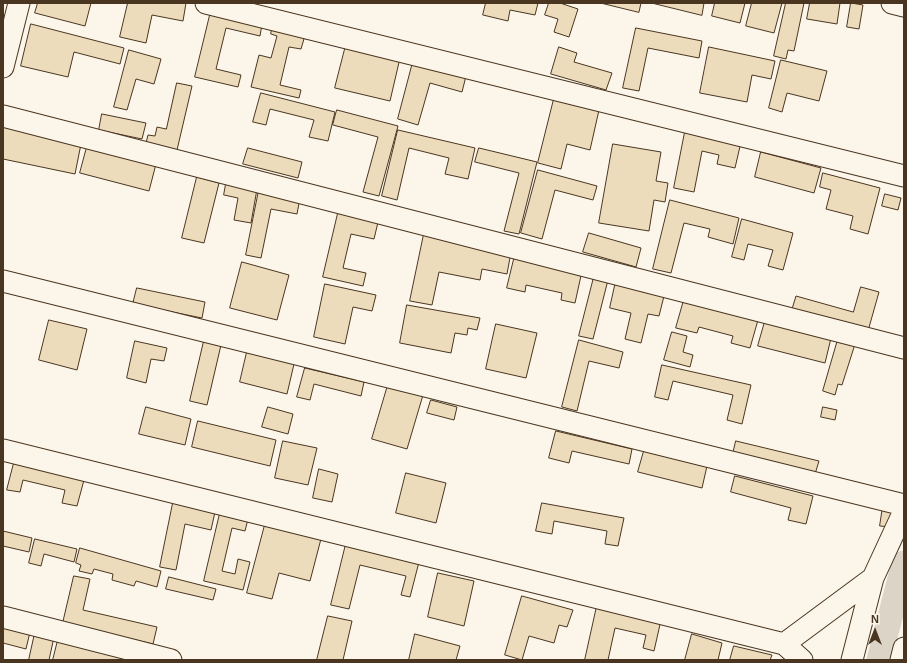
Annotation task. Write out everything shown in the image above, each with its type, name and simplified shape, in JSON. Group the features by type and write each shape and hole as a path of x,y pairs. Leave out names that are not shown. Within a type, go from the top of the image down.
{"street":[{"path":"3,67 19,3"},
{"path":"206,3 904,176"},
{"path":"892,3 904,6"},
{"path":"3,116 904,348"},
{"path":"3,282 904,505"},
{"path":"3,450 784,644 802,660"},
{"path":"852,660 873,578 904,511"},
{"path":"784,644 873,578"},
{"path":"3,617 171,660"},
{"path":"901,660 904,648"}],"building":[{"path":"38,3 91,3 85,26 35,13"},
{"path":"128,3 186,3 183,21 152,15 146,43 120,37"},
{"path":"486,3 538,3 535,15 510,10 508,21 483,15"},
{"path":"549,3 560,3 578,9 569,37 554,32 558,19 545,15"},
{"path":"601,3 641,3 639,12"},
{"path":"652,3 704,3 702,15"},
{"path":"715,3 745,3 740,23 712,16"},
{"path":"752,3 782,3 774,33 746,26"},
{"path":"786,3 804,3 794,51 788,50 786,59 774,56"},
{"path":"810,3 840,3 837,24 807,19"},
{"path":"851,3 863,5 859,29 847,27"},
{"path":"211,11 262,24 260,36 226,28 216,69 241,75 238,87 195,77"},
{"path":"31,24 124,48 120,64 74,52 68,77 21,66"},
{"path":"273,24 306,32 301,49 289,47 280,85 301,90 299,98 251,87 259,55 271,58 277,36 271,34"},
{"path":"636,28 702,41 699,58 648,48 639,91 623,88"},
{"path":"346,45 400,58 390,101 335,88"},
{"path":"559,47 577,53 574,62 612,73 606,90 551,74"},
{"path":"709,47 775,61 771,79 752,75 747,102 700,93"},
{"path":"129,50 161,59 154,84 136,79 127,110 114,107"},
{"path":"781,60 827,71 819,101 787,93 782,112 769,108"},
{"path":"413,62 466,76 462,92 430,83 418,125 398,119"},
{"path":"177,83 192,86 177,150 146,143 148,135 155,136 157,127 166,129"},
{"path":"261,93 335,112 328,141 309,137 314,120 270,109 266,125 253,122"},
{"path":"554,99 599,110 590,150 567,144 561,169 538,163"},
{"path":"337,110 398,126 379,196 363,192 378,137 333,125"},
{"path":"102,114 146,123 142,139 99,130"},
{"path":"3,127 81,144 75,174 3,159"},
{"path":"398,130 475,148 468,179 445,174 449,158 409,148 397,200 382,196"},
{"path":"685,132 741,142 735,168 717,164 719,155 702,151 694,192 674,188"},
{"path":"613,144 661,152 656,181 668,183 665,202 654,200 649,231 599,223"},
{"path":"87,147 156,164 149,191 80,173"},
{"path":"248,148 302,162 298,178 243,164"},
{"path":"479,148 537,162 519,234 504,231 519,173 475,162"},
{"path":"761,152 821,168 814,193 755,177"},
{"path":"538,170 597,186 593,200 555,190 542,239 521,233"},
{"path":"823,173 880,188 868,234 850,229 853,216 826,209 831,190 820,187"},
{"path":"197,177 219,183 204,243 182,238"},
{"path":"226,184 257,189 251,223 234,220 238,198 224,195"},
{"path":"259,190 300,198 297,214 271,209 261,258 246,255"},
{"path":"885,194 901,198 898,210 882,206"},
{"path":"670,200 739,218 733,244 708,237 710,229 684,223 671,273 653,269"},
{"path":"339,209 379,218 374,239 351,234 343,268 366,273 363,286 323,277"},
{"path":"742,219 793,233 783,270 768,266 773,250 748,244 744,260 732,257"},
{"path":"589,233 641,248 636,267 583,252"},
{"path":"424,234 511,252 507,274 482,269 480,280 439,272 432,305 410,301"},
{"path":"515,255 582,271 575,303 561,300 562,293 526,285 525,292 507,288"},
{"path":"242,262 289,275 277,320 230,308"},
{"path":"594,277 608,280 593,339 579,336"},
{"path":"616,281 665,292 659,316 648,314 641,343 625,339 631,313 610,308"},
{"path":"325,284 376,295 372,311 353,307 345,344 314,337"},
{"path":"861,287 879,292 868,331 792,309 796,296 853,312"},
{"path":"137,288 205,302 202,318 133,304"},
{"path":"684,300 758,320 750,348 731,343 733,336 699,327 697,333 676,328"},
{"path":"407,305 480,318 477,330 468,328 467,335 455,333 451,353 400,343"},
{"path":"766,318 832,334 825,363 758,346"},
{"path":"49,320 87,329 77,370 39,360"},
{"path":"496,324 537,333 526,378 486,369"},
{"path":"672,332 687,336 683,352 693,355 690,367 664,360"},
{"path":"839,336 856,341 842,385 838,384 835,395 823,391"},
{"path":"579,340 623,352 619,368 589,361 577,411 562,407"},
{"path":"135,341 167,348 164,361 151,359 146,383 127,378"},
{"path":"204,341 221,345 207,405 190,401"},
{"path":"247,352 294,364 287,394 240,382"},
{"path":"662,365 751,385 742,424 727,420 733,395 673,381 668,400 655,397"},
{"path":"305,368 364,382 361,396 314,384 310,400 297,397"},
{"path":"388,385 423,395 407,449 372,439"},
{"path":"431,400 457,407 454,420 427,413"},
{"path":"146,407 191,419 185,445 139,434"},
{"path":"268,407 293,414 288,434 262,427"},
{"path":"823,407 837,410 835,420 821,417"},
{"path":"198,421 276,440 270,466 192,447"},
{"path":"556,431 632,449 629,464 572,451 569,463 549,458"},
{"path":"283,441 317,448 308,485 275,478"},
{"path":"736,441 819,461 815,474 733,454"},
{"path":"644,451 707,466 702,488 638,472"},
{"path":"14,463 84,480 77,506 62,503 65,490 23,480 20,492 7,490"},
{"path":"319,469 338,474 332,502 313,498"},
{"path":"406,473 446,483 436,523 396,513"},
{"path":"735,476 813,496 806,524 788,520 791,508 731,492"},
{"path":"173,503 215,512 211,530 185,524 176,570 160,567"},
{"path":"542,503 624,518 618,546 605,544 607,531 554,521 552,534 536,531"},
{"path":"883,506 893,506 891,527 880,526"},
{"path":"221,509 249,515 245,531 232,528 222,571 235,574 238,559 250,562 243,590 204,581"},
{"path":"266,521 322,535 310,581 279,573 272,599 247,593"},
{"path":"3,531 32,538 29,552 3,546"},
{"path":"35,539 77,549 74,562 44,554 41,566 29,563"},
{"path":"346,544 419,562 410,597 401,595 406,576 360,565 349,609 331,605"},
{"path":"80,548 161,571 157,587 136,581 134,586 112,580 113,574 94,569 92,574 79,571 81,565 76,563"},
{"path":"438,573 474,581 464,626 428,617"},
{"path":"74,576 90,579 83,610 157,627 153,644 63,623"},
{"path":"169,577 216,589 213,600 166,589"},
{"path":"522,596 573,610 567,627 559,625 554,643 529,636 522,660 505,655"},
{"path":"597,606 661,620 654,651 643,648 646,635 615,628 608,660 585,660"},
{"path":"328,616 352,621 343,660 317,660"},
{"path":"3,626 30,632 26,649 3,643"},
{"path":"35,633 54,637 49,660 29,660"},
{"path":"415,634 460,646 456,660 409,660"},
{"path":"692,634 722,643 718,660 685,660"},
{"path":"58,640 128,656 127,660 53,660"},
{"path":"734,646 772,655 770,660 730,660"}],"waterway":[{"path":"879,660 904,563"}]}
